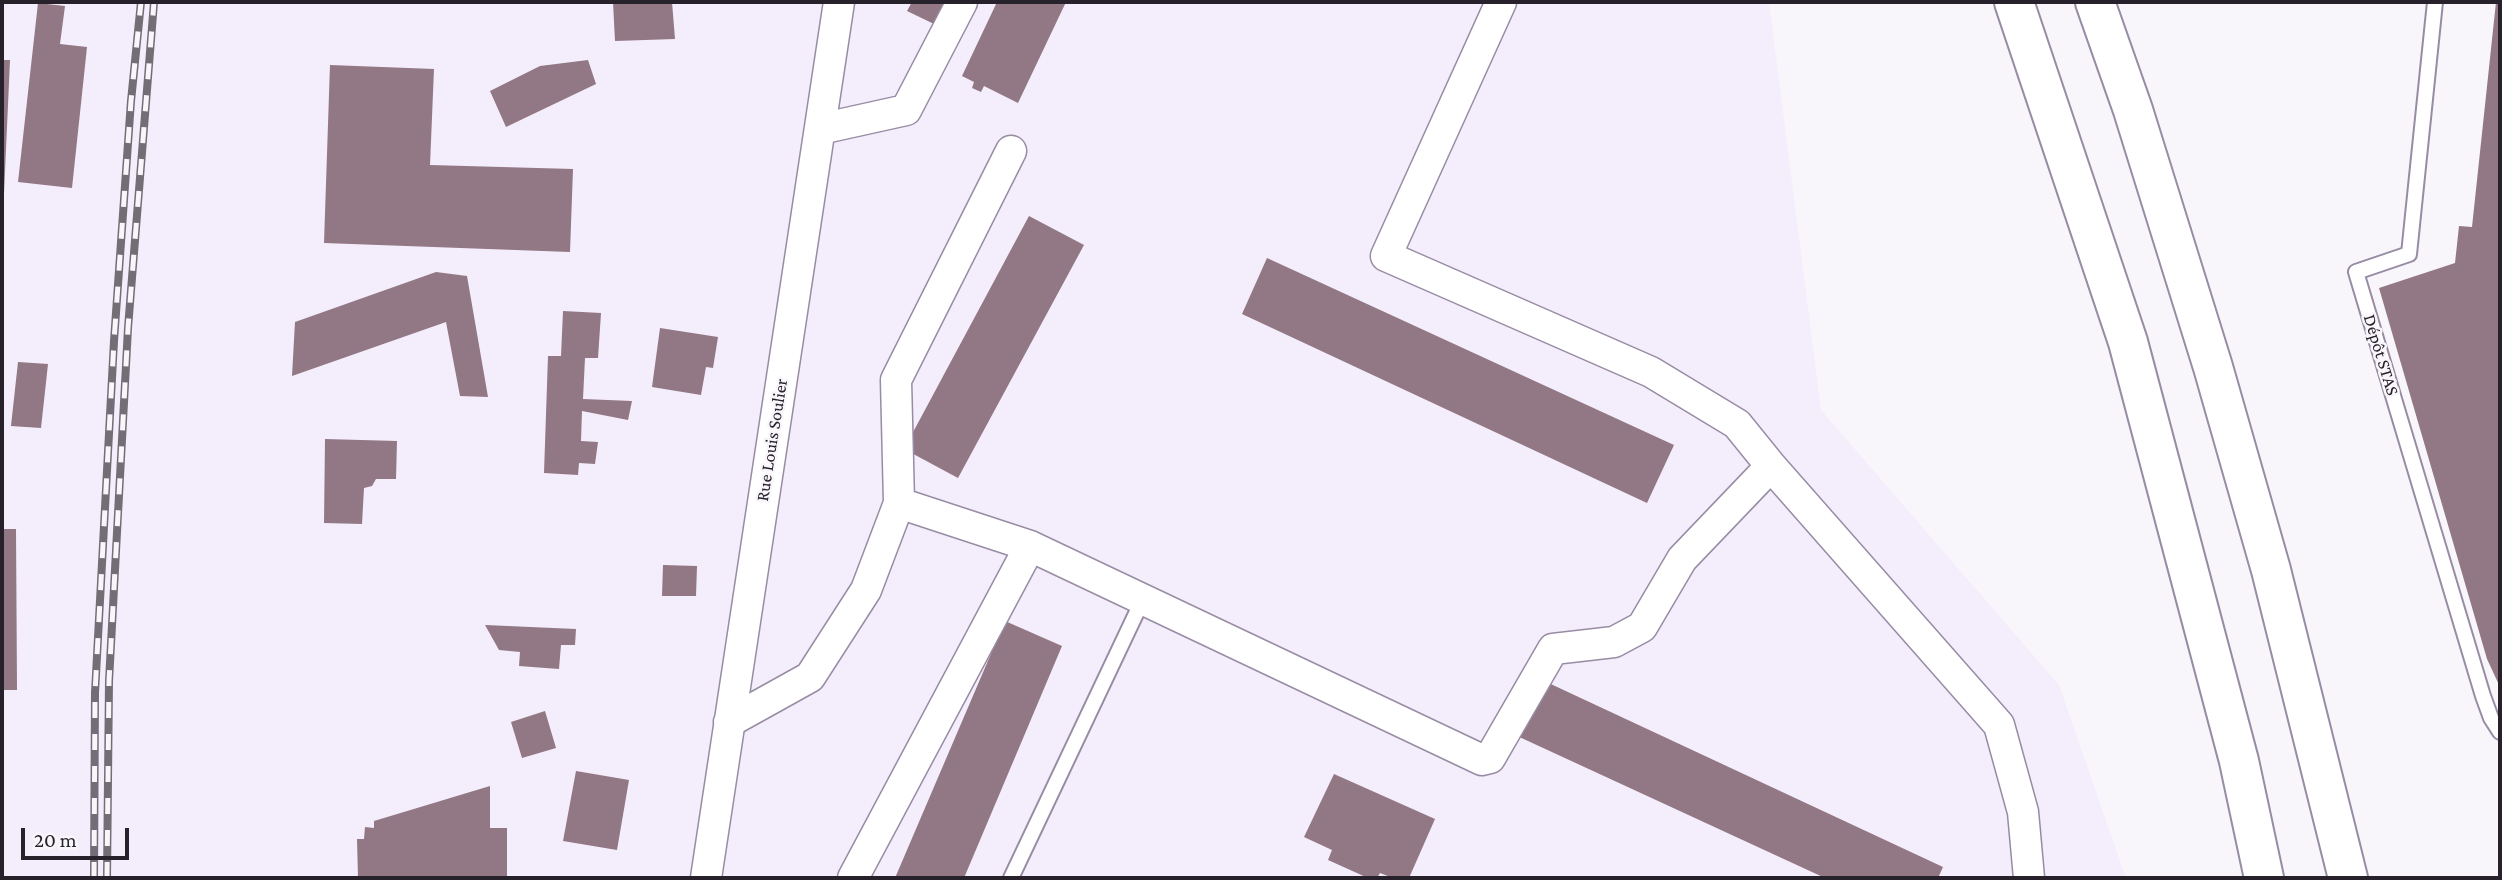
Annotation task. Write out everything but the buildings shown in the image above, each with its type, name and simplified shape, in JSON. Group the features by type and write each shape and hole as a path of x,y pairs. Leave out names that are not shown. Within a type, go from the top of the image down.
{"highway":[{"path":"2014,2 2128,342 2239,761 2264,878"},
{"path":"2095,2 2133,110 2272,570 2347,878"}],"street":[{"name":"Rue Louis Soulier","path":"706,878 839,2"},
{"path":"820,129 906,110 962,2"},
{"path":"1501,2 1386,256 1651,372 1737,424 1999,725 2024,812 2029,878"},
{"path":"729,722 810,677 866,590 899,503 896,380 1011,151"},
{"path":"899,503 1030,546 1482,760 1490,758 1553,649 1614,642 1642,627 1682,559 1771,466"},
{"path":"853,878 1030,546"}],"lane":[{"name":"Dépôt STAS","path":"2435,2 2409,254 2356,272 2483,696 2491,718 2500,732"},
{"path":"1012,878 1143,599"}],"shaded area":[{"path":"2,2 1769,2 1821,410 2059,685 2126,878 2,878"}],"railway":[{"path":"94,878 95,693 114,341 131,101 141,2"},
{"path":"107,878 109,681 128,328 154,2"}]}
